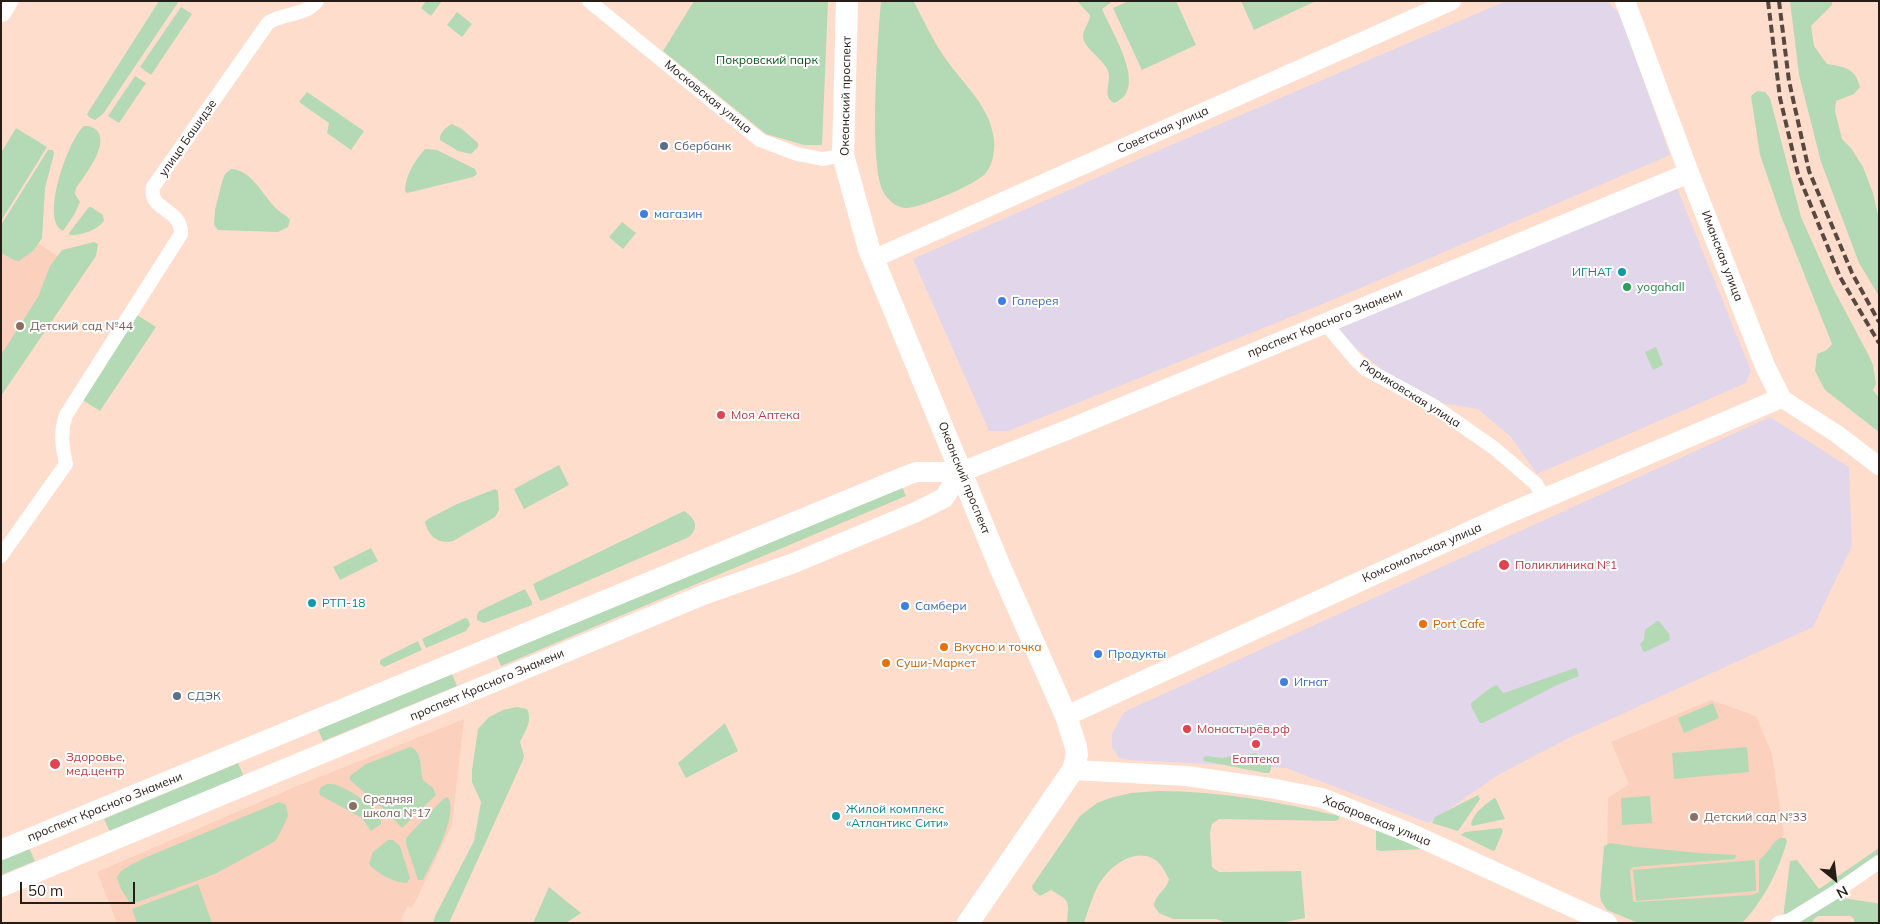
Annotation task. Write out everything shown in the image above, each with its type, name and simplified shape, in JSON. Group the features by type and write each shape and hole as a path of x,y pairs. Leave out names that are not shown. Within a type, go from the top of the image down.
{"main road":[{"path":"1,11 7,1"},
{"name":"Океанский проспект","path":"847,1 843,155 873,259 1000,567 1066,716 1075,740 1077,755 1073,770 968,923"},
{"name":"Иманская улица","path":"1625,1 1765,366 1781,398"},
{"name":"проспект Красного Знамени","path":"1,850 909,474 916,472 961,472 1067,430 1689,172"},
{"name":"Комсомольская улица","path":"1066,716 1101,698 1544,498 1781,398"},
{"name":"проспект Красного Знамени","path":"1,886 703,595 794,563 916,512 944,498 961,472"},
{"name":"Хабаровская улица","path":"1073,770 1188,776 1322,798 1410,833 1607,923"}],"street":[{"name":"улица Башидзе","path":"1,556 66,464 61,427 66,415 181,234 181,227 175,216 156,203 153,197 153,187 268,23 281,16 295,15 306,11 317,1"},
{"name":"Московская улица","path":"589,1 760,140 797,154 823,159 843,155"},
{"name":"Советская улица","path":"873,259 1452,1"},
{"name":"Рюриковская улица","path":"1325,323 1366,369 1434,406 1494,448 1536,484 1544,498"},
{"path":"1781,398 1837,434 1879,466"},
{"path":"1778,923 1790,920 1879,862"}],"shaded area":[{"path":"1506,1 1607,1 1620,14 1670,155 1330,301 1008,431 989,431 913,259 1148,155"},
{"path":"1675,183 1751,371 1746,383 1537,474 1511,437 1478,409 1439,403 1398,383 1331,327"},
{"name":"Детский сад №44","path":"7,223 76,268 1,384 1,233"},
{"path":"1770,417 1849,467 1852,546 1813,627 1567,739 1498,775 1429,823 1286,768 1131,760 1119,758 1112,747 1112,734 1124,712"},
{"name":"Детский сад №33","path":"1711,700 1756,716 1772,754 1784,834 1751,909 1606,902 1608,798 1629,784 1611,742"},
{"name":"Средняя школа №17","path":"464,719 452,825 412,908 408,906 401,919 404,921 403,923 117,923 97,872 297,786"}],"green space":[{"path":"159,1 179,1 103,114 95,120 89,117 87,114"},
{"path":"426,1 442,1 431,16 421,8"},
{"name":"Покровский парк","path":"694,1 828,1 822,145 804,145 766,134 663,51"},
{"path":"881,1 914,2 941,51 986,113 994,139 992,160 988,170 980,178 922,205 905,208 890,201 884,193 879,179 876,157 875,101"},
{"path":"1077,1 1113,1 1102,9 1125,59 1129,86 1124,96 1114,103 1110,100 1107,93 1109,75 1106,66 1084,42 1084,31 1090,15"},
{"path":"1129,1 1176,1 1196,45 1142,70 1113,8"},
{"path":"1241,1 1316,1 1254,30"},
{"path":"1790,1 1832,1 1832,5 1811,26 1814,46 1827,64 1852,72 1860,87 1854,94 1836,101 1835,111 1842,139 1851,148 1863,167 1873,193 1879,220 1879,296 1859,263 1821,162 1799,75"},
{"path":"181,7 192,14 151,75 140,67"},
{"path":"457,12 472,24 462,37 447,25"},
{"path":"135,76 146,83 119,123 108,116"},
{"path":"1757,91 1765,92 1770,98 1801,217 1832,286 1873,365 1876,384 1873,390 1879,398 1879,432 1825,390 1815,371 1817,354 1827,350 1832,344 1781,216 1760,155 1751,96"},
{"path":"307,92 364,131 351,150 327,133 329,123 299,102"},
{"path":"452,124 462,129 478,143 478,147 471,154 458,151 440,140 443,130"},
{"path":"84,126 92,127 98,132 100,145 94,161 76,188 75,194 80,202 63,231 56,224 54,212 55,196 64,162 71,146"},
{"path":"16,128 47,147 1,221 1,153"},
{"path":"425,149 437,150 475,169 477,174 473,177 407,193 405,185 409,174 414,163"},
{"path":"48,150 53,150 54,154 45,188 42,238 34,250 19,261 14,260 1,253 1,225"},
{"path":"231,169 246,174 252,179 273,205 289,218 288,227 278,232 218,230 214,225 215,210 225,174"},
{"path":"89,207 103,215 104,221 88,232 70,235 69,233"},
{"path":"622,222 636,233 623,249 609,237"},
{"path":"94,242 98,244 96,256 1,396 1,355 38,297 50,266 62,250"},
{"path":"137,315 156,327 100,411 81,399"},
{"path":"1656,347 1663,365 1653,370 1645,352"},
{"path":"559,465 569,485 524,509 514,489"},
{"path":"902,487 906,496 501,666 495,652"},
{"path":"495,489 498,491 499,510 495,517 453,541 443,542 431,535 425,522 428,519 457,504"},
{"path":"684,511 695,523 694,530 689,537 541,601 539,599 533,584"},
{"path":"371,548 378,561 340,580 333,567"},
{"path":"525,589 532,605 484,623 477,620 479,611"},
{"path":"465,618 468,619 470,625 466,631 426,648 422,639"},
{"path":"1657,621 1669,634 1670,640 1645,652 1640,644 1644,640 1645,630"},
{"path":"418,641 422,650 384,667 380,664 382,659"},
{"path":"1575,668 1579,676 1557,685 1483,723 1480,723 1471,706 1471,703 1497,685 1503,693"},
{"path":"451,672 457,686 323,741 317,727"},
{"path":"1713,703 1719,718 1684,733 1678,718"},
{"path":"517,707 527,709 529,713 528,726 520,742 524,756 523,760 449,923 433,923 474,841 481,802 472,782 478,729 489,717 503,710"},
{"path":"725,723 738,751 686,778 678,763"},
{"path":"410,747 414,749 419,757 423,780 433,788 436,795 402,828 387,812 350,780 350,776 366,764"},
{"path":"1747,747 1749,772 1674,779 1672,753"},
{"path":"1256,753 1261,761 1267,758 1270,761 1269,773 1204,761 1203,758 1206,756 1223,758 1238,754 1245,756"},
{"path":"238,763 244,777 110,832 104,819"},
{"path":"327,784 344,788 358,796 377,813 381,819 381,824 371,831 362,818 320,795 321,787"},
{"path":"1182,791 1250,798 1339,816 1339,819 1336,821 1219,819 1212,824 1210,833 1212,867 1219,872 1301,871 1305,918 1280,923 1226,923 1216,919 1173,919 1159,913 1154,906 1156,898 1169,879 1158,862 1144,856 1128,858 1107,873 1096,890 1084,923 1067,923 1068,905 1062,897 1051,890 1040,896 1033,890 1032,886 1080,816 1097,803 1110,798 1131,793"},
{"path":"1478,795 1480,799 1458,831 1432,823 1435,817"},
{"path":"1650,796 1652,823 1622,825 1621,798"},
{"path":"448,797 450,815 447,827 423,880 418,880 406,844 406,838 443,799"},
{"path":"1494,798 1505,819 1472,826 1472,820 1477,812"},
{"path":"279,802 286,805 288,816 276,840 272,843 215,874 138,902 130,903 121,889 117,878 127,867"},
{"path":"1501,828 1503,831 1493,851 1461,835 1465,832"},
{"path":"1376,829 1424,849 1376,850"},
{"path":"1780,838 1785,838 1787,841 1775,873 1758,904 1744,921 1740,923 1638,923 1607,910 1601,901 1604,846 1610,843 1737,856 1734,859 1633,867 1630,870 1633,901 1635,902 1752,895 1759,892 1759,860"},
{"path":"388,840 393,840 400,846 410,878 407,883 386,877 369,864 373,852"},
{"path":"29,848 35,861 1,875 1,859"},
{"path":"1879,848 1879,858 1783,918 1790,861 1797,860 1819,889"},
{"path":"1755,860 1756,891 1636,901 1633,870"},
{"path":"198,884 212,923 137,923 132,909"},
{"path":"549,887 581,913 566,923 533,923"},
{"path":"1836,897 1878,904 1878,923 1854,923 1854,919 1850,916 1818,916 1813,920 1813,923 1791,923"}],"railway":[{"path":"1768,1 1780,98 1798,174 1840,277 1879,343"},
{"path":"1779,1 1789,81 1809,171 1852,273 1879,322"}],"place":[{"name":"Сбербанк","path":"664,146"},
{"name":"магазин","path":"644,214"},
{"name":"ИГНАТ","path":"1622,272"},
{"name":"yogahall","path":"1627,287"},
{"name":"Галерея","path":"1002,301"},
{"name":"Детский сад №44","path":"20,326"},
{"name":"Моя Аптека","path":"721,415"},
{"name":"Поликлиника №1","path":"1504,565"},
{"name":"РТП-18","path":"312,603"},
{"name":"Самбери","path":"905,606"},
{"name":"Port Cafe","path":"1423,624"},
{"name":"Вкусно и точка","path":"944,647"},
{"name":"Продукты","path":"1098,654"},
{"name":"Суши-Маркет","path":"886,663"},
{"name":"Игнат","path":"1284,682"},
{"name":"СДЭК","path":"177,696"},
{"name":"Монастырёв.рф","path":"1187,729"},
{"name":"Еаптека","path":"1256,744"},
{"name":"Здоровье, мед.центр","path":"55,764"},
{"name":"Средняя школа №17","path":"353,806"},
{"name":"Жилой комплекс «Атлантикс Сити»","path":"836,816"},
{"name":"Детский сад №33","path":"1694,817"}]}
